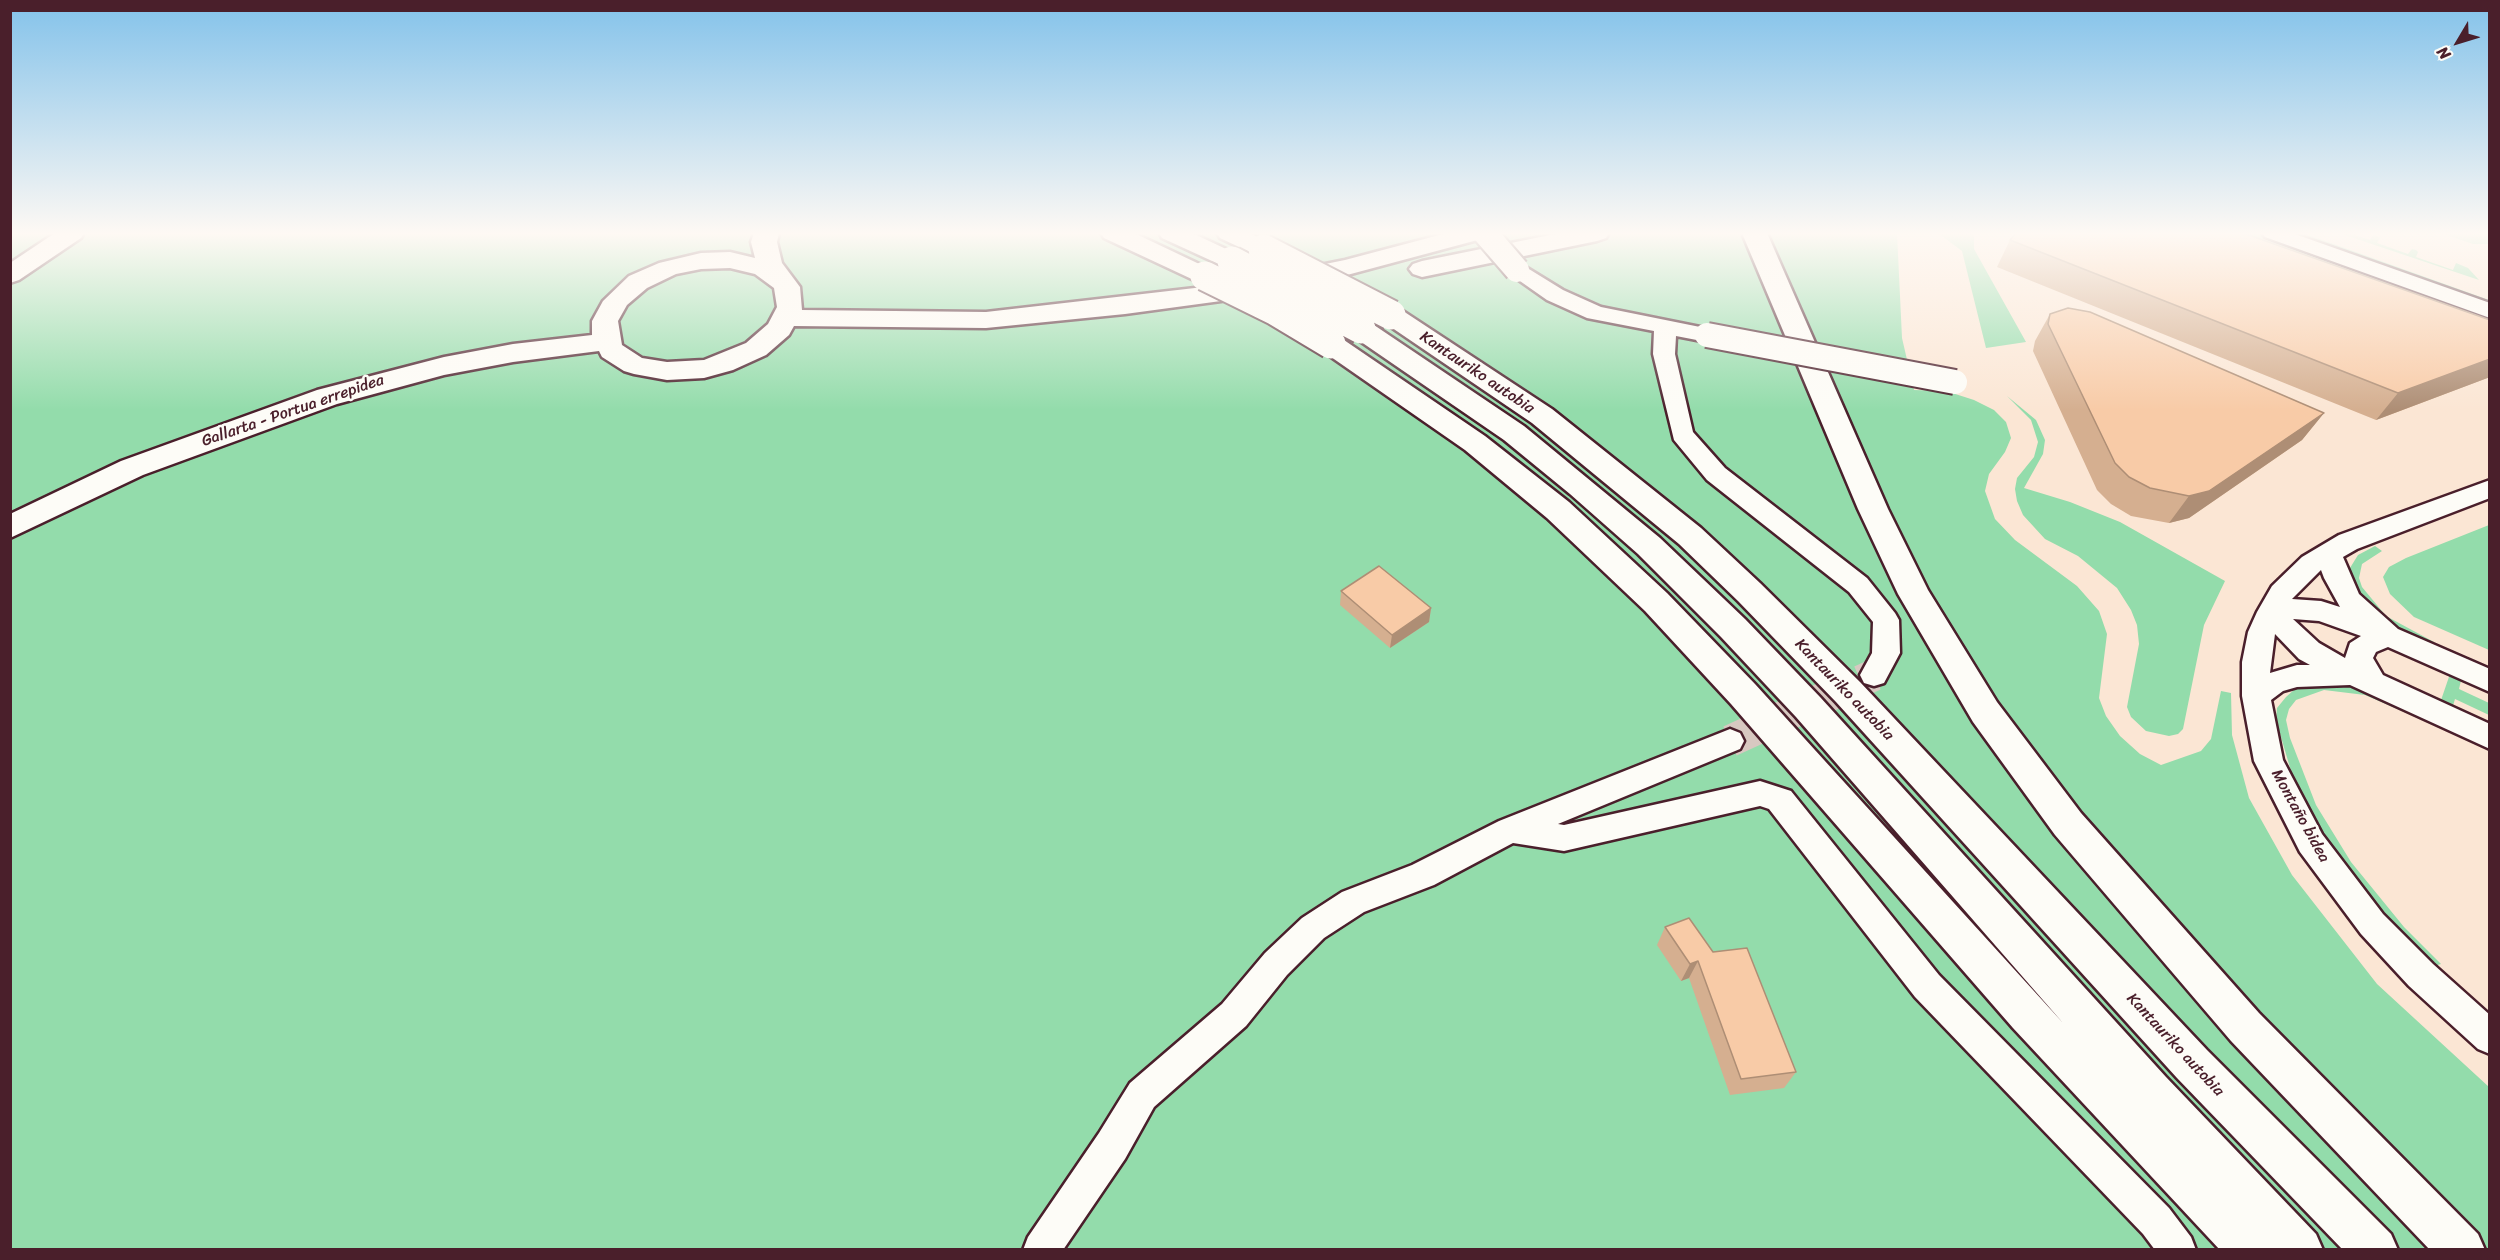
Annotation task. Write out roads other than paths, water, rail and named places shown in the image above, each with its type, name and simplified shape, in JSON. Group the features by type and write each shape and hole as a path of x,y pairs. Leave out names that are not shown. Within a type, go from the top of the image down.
{"main road":[{"path":"628,292 616,301 605,321 606,342 612,351 634,365 667,371 695,370 723,364 756,349 769,340 786,318 790,297 787,292"},
{"path":"786,318 986,320 1169,292"},
{"path":"1229,292 1276,311 1361,330 1409,395 1484,450 1558,510 1656,602 1743,694 2027,1014 2196,1194 2252,1250"},
{"name":"Kantauriko autobia","path":"1290,292 1361,330 1484,375 1596,457 1690,536 1848,692 2192,1064 2375,1250"},
{"name":"Kantauriko autobia","path":"1315,292 1361,330 1514,433 1649,546 1717,612 1808,707 2151,1092 2300,1250"},
{"path":"1780,292 1883,530 1914,594 1985,712 2068,824 2245,1027 2462,1250"},
{"name":"Gallarta - Portua errepidea","path":"10,525 132,468 273,414 376,382 513,353 606,342"},
{"name":"Gallarta - Portua errepidea","path":"10,542 97,493 192,445"}],"street":[{"path":"1550,292 1595,314 1955,382"},
{"path":"2436,292 2490,311"},
{"path":"1665,327 1664,354 1682,434 1716,474 1858,585 1886,620 1886,653 1874,675"},
{"name":"Montaño bidea","path":"2490,488 2328,552 2294,578 2281,593 2262,632 2256,662 2256,696 2270,761 2311,843 2372,924 2421,975 2490,1038"},
{"path":"2328,552 2337,578 2350,601 2369,621 2388,636"},
{"path":"2270,612 2297,608 2321,610 2388,636 2490,681"},
{"path":"2270,612 2309,651 2363,679 2490,737"},
{"path":"2363,679 2360,651 2366,645 2388,636"},
{"path":"2256,696 2274,683 2297,676 2363,679"},
{"path":"1041,1250 1112,1146 1142,1095 1234,1015 1276,964 1313,928 1353,902 1423,875 1510,830 1730,741"},
{"path":"1510,830 1564,838 1760,794 1780,800 1927,986 2156,1221 2178,1250"}],"tunnel":[{"path":"1730,741 1874,675"}]}
